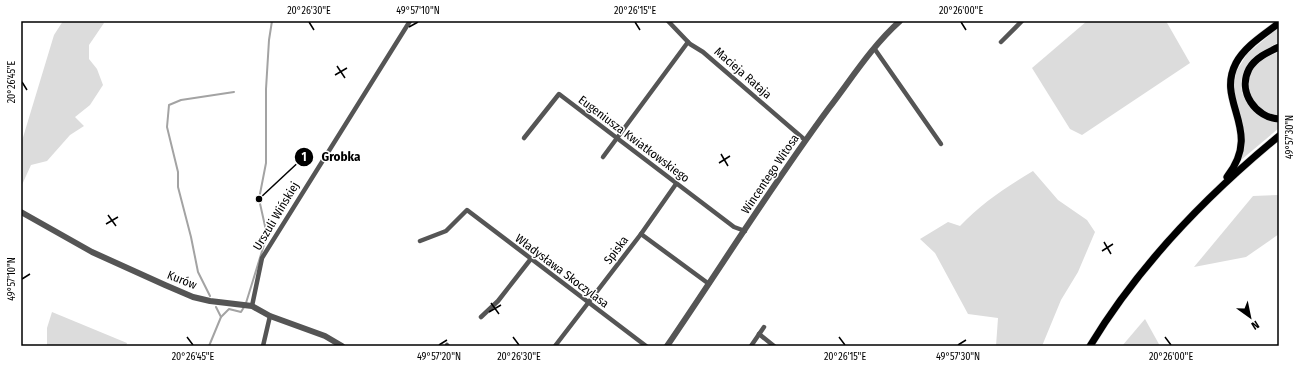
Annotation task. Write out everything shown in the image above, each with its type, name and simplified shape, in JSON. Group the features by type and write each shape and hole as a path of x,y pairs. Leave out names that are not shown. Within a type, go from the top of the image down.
{"main road":[{"path":"1257,41 1273,21"},
{"path":"1216,192 1237,163 1241,150 1241,129 1230,86 1233,70 1241,55 1279,23"},
{"path":"1279,47 1254,63 1249,69 1246,82 1248,96 1253,107 1268,117 1279,119"},
{"path":"1090,346 1120,301 1161,249 1216,192 1279,136"}],"street":[{"name":"Urszuli Wińskiej","path":"248,305 262,258 410,21"},
{"name":"Macieja Rataja","path":"668,21 688,42 703,52 805,140"},
{"name":"Wincentego Witosa","path":"667,346 805,140 874,48 900,21"},
{"path":"1001,42 1022,21"},
{"path":"603,157 688,42"},
{"path":"874,48 941,144"},
{"name":"Eugeniusza Kwiatkowskiego","path":"524,138 559,94 734,227 745,231"},
{"path":"641,234 676,184"},
{"name":"Władysława Skoczylasa","path":"420,241 446,231 467,210 530,260 646,346"},
{"name":"Kurów","path":"21,212 92,252 179,291 210,301 248,305 270,316 325,336 342,346"},
{"name":"Spiska","path":"555,346 641,234 709,284"},
{"path":"481,317 498,301 530,260"},
{"path":"263,346 270,316"},
{"path":"751,346 764,327"},
{"path":"759,334 774,346"}],"shaded area":[{"path":"63,21 102,21 104,23 89,45 89,59 97,69 103,85 90,105 75,117 84,126 70,135 47,161 31,165 21,187 21,144 54,35"},
{"path":"1087,21 1166,21 1190,63 1082,135 1070,129 1032,68"},
{"path":"1279,27 1279,42 1253,58 1242,76 1241,85 1247,103 1253,110 1269,120 1279,122 1279,128 1241,160 1245,140 1234,90 1236,72 1247,54"},
{"path":"1279,52 1279,115 1264,111 1258,106 1250,93 1248,78 1251,70 1256,64"},
{"path":"1033,171 1058,200 1087,220 1095,232 1078,272 1061,300 1042,346 996,346 998,318 968,314 935,253 920,239 948,222 960,226 995,196"},
{"path":"1279,195 1279,234 1246,257 1194,267 1253,196"},
{"path":"52,312 127,343 126,346 47,346 47,328"},
{"path":"1145,319 1160,346 1122,346"}],"waterway":[{"path":"246,303 267,235 259,199 266,163 266,89 269,40 272,21"},
{"path":"210,296 198,272 191,237 178,187 178,172 167,127 169,105 181,100 234,92"},
{"path":"216,307 221,317"},
{"path":"209,346 221,317 229,309 241,312 244,307"}],"place":[{"name":"Grobka","path":"259,199"}]}
